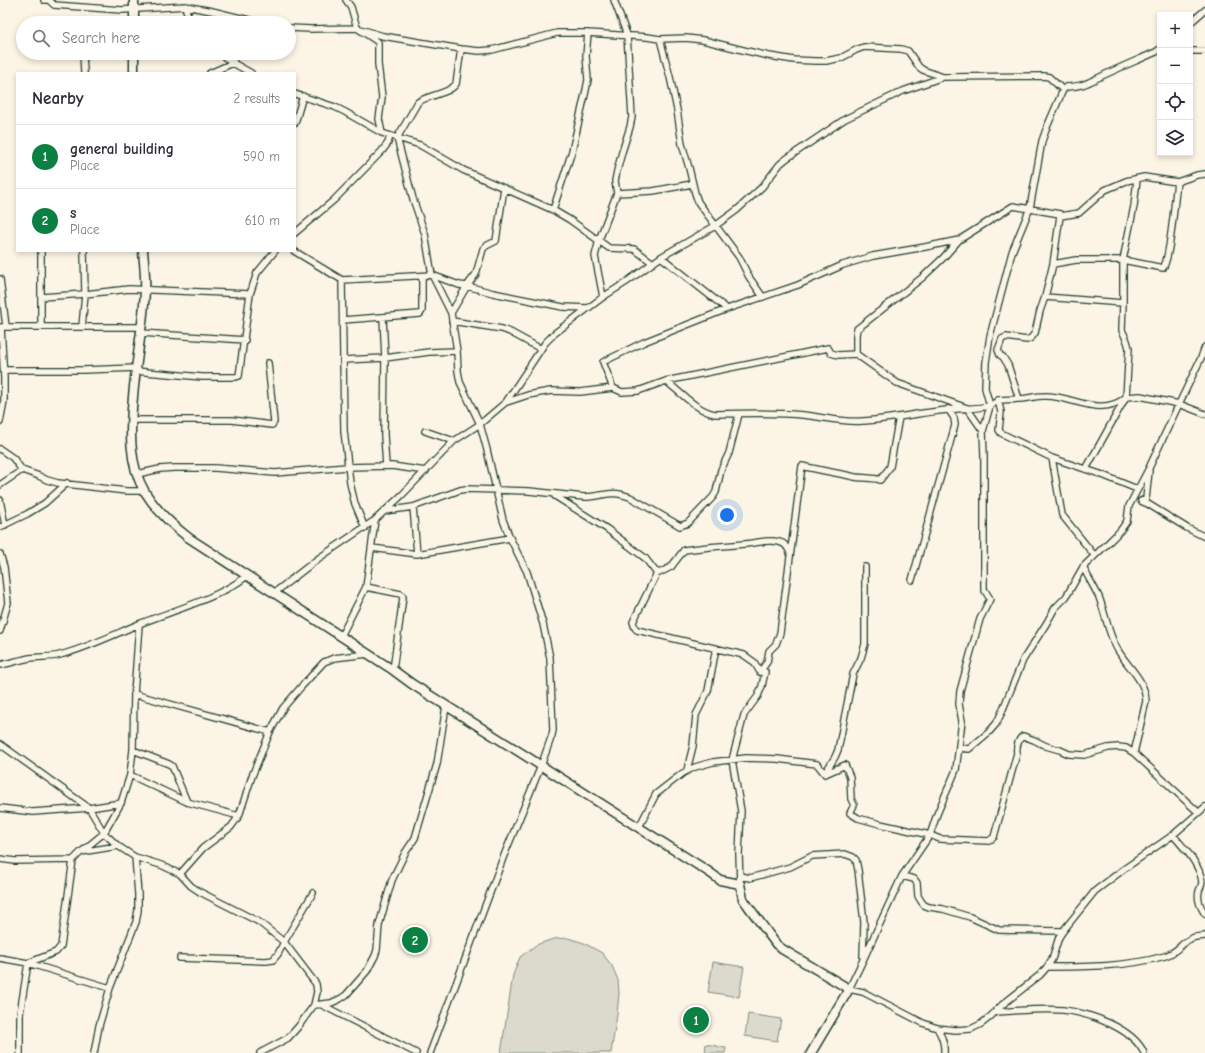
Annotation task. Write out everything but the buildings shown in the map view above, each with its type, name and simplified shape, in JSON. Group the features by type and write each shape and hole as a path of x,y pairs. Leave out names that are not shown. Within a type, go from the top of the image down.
{"street":[{"path":"44,0 49,0 54,5 122,10 185,6 226,16"},
{"path":"133,16 134,0"},
{"path":"346,0 351,7 357,28 378,42 378,64 382,97 379,119 382,133"},
{"path":"603,297 595,256 599,240 617,193 615,181 632,117 627,35 614,0"},
{"path":"185,6 188,16"},
{"path":"1193,20 1205,10"},
{"path":"296,28 357,28 383,36 479,51 492,50 558,34 588,33 647,36 660,39 686,38 703,40 747,52 794,60 826,61 841,58 864,47 901,49 908,51 919,67 923,70 943,77"},
{"path":"553,210 572,151 588,80 586,56 588,33"},
{"path":"660,39 677,110 682,144 698,202 739,257 749,277 763,297"},
{"path":"430,1053 552,735 550,658 543,624 527,572 503,520 480,424 460,382 457,351 450,313 432,275 425,234 413,199 397,138 418,102 451,89 456,84 461,49"},
{"path":"1193,51 1205,51"},
{"path":"811,1053 849,989 902,876 930,835 937,814 956,770 960,748 962,721 959,704 961,685 980,619 990,599 984,589 983,431 990,406 985,388 986,362 990,336 1012,252 1030,208 1042,142 1047,127 1063,90 1066,87 1077,87 1090,82 1102,75 1157,52"},
{"path":"83,60 84,72"},
{"path":"134,60 134,72"},
{"path":"229,60 249,72"},
{"path":"212,72 233,63"},
{"path":"274,593 319,558 375,520 426,471 454,441 480,424 506,402 545,343 555,333 603,297 661,257 715,226 737,210 762,187 780,164 845,119 903,91 943,77 1044,76 1049,77 1063,90"},
{"path":"296,94 335,107 382,133 420,145 463,170 553,210 570,220 609,248 634,249 653,263"},
{"path":"296,120 303,96"},
{"path":"296,232 334,200 356,178 385,148 390,136"},
{"path":"856,354 857,329 923,277 959,240 1012,206 1060,214 1060,216 1079,212 1105,190 1126,181 1144,177 1177,182 1197,175 1205,174"},
{"path":"1086,469 1126,397 1129,348 1122,330 1123,260 1134,206 1137,179"},
{"path":"1053,264 1076,260 1123,260 1161,268 1165,266 1177,182"},
{"path":"617,193 653,191 692,184"},
{"path":"450,313 476,274 483,249 496,241 504,188"},
{"path":"1019,399 1008,365 998,350 1002,339 1027,340 1032,338 1035,333 1053,264 1060,216"},
{"path":"614,388 603,362 644,342 728,309 798,285 843,265 866,258 959,240"},
{"path":"40,327 41,252"},
{"path":"82,327 85,294 84,252"},
{"path":"143,252 146,289 131,420 131,443 137,474 144,491 162,514 176,528 247,576 393,670 412,684 639,827 720,880 740,880 750,878 790,867 812,856 845,854 853,857 856,860 858,870 864,922 863,960"},
{"path":"4,370 136,370 202,377 238,377 240,373 245,340 250,294 257,273 274,252"},
{"path":"296,252 342,280 432,275 460,285 499,294 563,307 588,308"},
{"path":"661,257 728,309"},
{"path":"343,320 420,314 422,311 422,276"},
{"path":"0,280 4,370 4,401 0,422"},
{"path":"342,280 344,431 347,467 353,495 365,528"},
{"path":"41,297 130,289 250,294"},
{"path":"1045,297 1123,303"},
{"path":"383,317 385,358 384,435 386,466"},
{"path":"452,321 502,329 541,349"},
{"path":"2,327 82,327 141,330 245,340"},
{"path":"960,748 969,749 996,724 1002,714 1023,660 1055,608 1070,590 1083,567 1120,531 1127,521 1129,506 1137,489 1150,468 1179,404 1203,359 1205,347"},
{"path":"506,402 528,395 551,391 580,392 614,388 622,392 638,391 666,381 828,348 831,353 838,355 856,354 897,383 967,408 983,431"},
{"path":"344,360 385,358 429,352 457,351"},
{"path":"131,420 232,420 272,425 274,422 268,362"},
{"path":"666,381 700,408 708,413 715,414 771,413 802,415 849,422 990,406 998,400 1043,396 1054,396 1097,407 1113,405 1126,397 1140,396 1179,404 1205,414"},
{"path":"998,400 1002,412 999,427 1001,433 1052,458 1086,469 1137,489"},
{"path":"912,580 955,425 954,418 948,410"},
{"path":"385,511 413,506 466,489 529,491 552,495 584,497 592,497 608,493 621,494 643,504 680,526 688,523 716,492 721,470 729,453 739,414"},
{"path":"760,672 767,662 770,651 776,644 780,633 802,466 854,477 869,479 877,478 880,480 890,468 899,417"},
{"path":"426,431 454,441"},
{"path":"0,449 13,458 22,470 47,480 58,483 126,491 144,491"},
{"path":"1052,458 1062,515 1094,555"},
{"path":"137,474 160,469 174,468 215,468 275,472 386,466 426,471"},
{"path":"1150,468 1146,499 1141,501 1205,537"},
{"path":"0,485 22,470"},
{"path":"0,500 2,526 45,503 67,484"},
{"path":"552,495 607,529 648,561 657,573"},
{"path":"413,506 417,554"},
{"path":"341,636 366,586 375,520"},
{"path":"372,548 417,554 510,538"},
{"path":"657,573 662,573 671,567 684,550 702,547 774,541 785,544 790,552"},
{"path":"0,554 4,567 8,603 0,631"},
{"path":"825,774 838,750 853,674 861,658 865,644 865,567"},
{"path":"1083,567 1098,597 1115,645 1121,656 1138,676 1146,694 1146,701 1134,753"},
{"path":"657,573 634,619 633,622 635,628 747,657 754,662 760,672 765,672 758,696 744,715 732,760 741,811 739,854 740,880 743,899 776,944 782,949 849,989 863,992 923,1023 937,1028 955,1030 971,1029 981,1024 1040,975 1047,967 1055,953 1063,931 1095,891 1173,835 1205,807"},
{"path":"0,665 31,658 60,655 101,641 139,624 219,593 236,585 247,576"},
{"path":"366,586 401,594 403,597 393,670"},
{"path":"28,963 56,952 61,946 73,860 104,833 121,803 130,775 133,750 134,694 139,624"},
{"path":"687,770 694,742 694,723 696,715 708,691 716,648"},
{"path":"180,874 203,848 231,826 239,816 252,776 270,732 283,708 300,687 324,662 334,658 368,654"},
{"path":"134,694 270,732"},
{"path":"314,1005 322,1005 340,999 346,995 368,972 377,950 379,925 392,880 404,852 414,840 437,764 446,706"},
{"path":"825,774 845,765 850,777 851,799 854,805 850,813 858,818 930,835 940,839 989,841 994,837 1016,750 1021,737 1026,737 1069,754 1084,755 1108,748 1126,748 1134,753 1198,812"},
{"path":"0,744 89,808 104,833 118,846 135,857 161,865 180,874 191,886 200,892 259,922 284,942 316,984 317,992 314,1005 288,1038 260,1053"},
{"path":"133,750 172,766 187,802"},
{"path":"639,827 656,794 687,770 712,762 758,758 802,761 817,764 825,774"},
{"path":"130,775 187,802 239,816"},
{"path":"0,808 33,812 89,808 121,803"},
{"path":"1173,835 1198,867 1202,884 1199,891 1198,900 1205,914"},
{"path":"81,852 118,846"},
{"path":"94,1053 99,1026 110,988 136,922 138,894 135,857"},
{"path":"0,858 15,861 73,860"},
{"path":"902,876 914,879 917,883 918,896 921,901 929,907 965,915 999,930 1063,931"},
{"path":"180,958 266,962 273,960 278,954 313,893"},
{"path":"1047,967 1098,966 1136,962 1172,953 1180,948 1186,941 1192,938 1205,936"},
{"path":"0,958 28,963 110,988"},
{"path":"20,1053 20,1014 28,963"},
{"path":"322,1005 416,1053"},
{"path":"996,1012 1047,1010 1077,1012 1125,1031 1142,1048 1144,1053"},
{"path":"937,1028 943,1038 945,1046 944,1053"}],"shaded area":[{"path":"568,938 584,943 602,953 612,966 618,980 619,993 617,1015 611,1053 501,1053 513,975 520,957 536,945 553,939"},
{"path":"713,962 744,967 739,997 708,992"},
{"path":"748,1014 781,1019 777,1041 745,1036"},
{"path":"706,1044 726,1048 725,1053 705,1053"}],"place":[{"name":"s","path":"415,940"},
{"name":"general building","path":"696,1020"}]}
